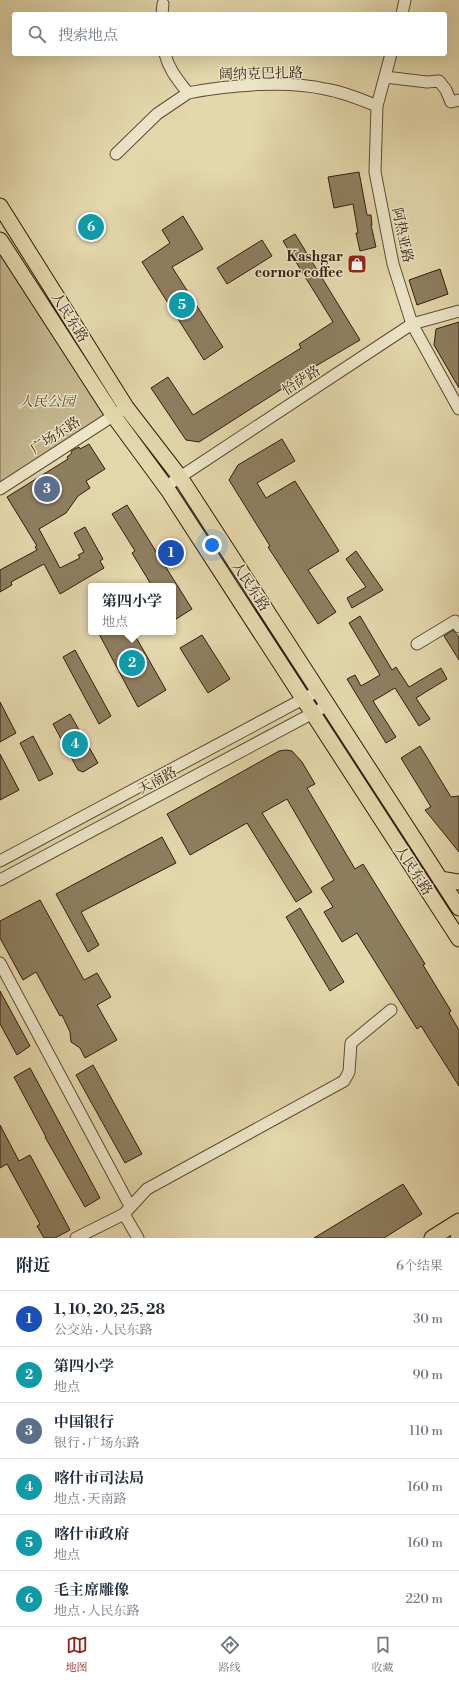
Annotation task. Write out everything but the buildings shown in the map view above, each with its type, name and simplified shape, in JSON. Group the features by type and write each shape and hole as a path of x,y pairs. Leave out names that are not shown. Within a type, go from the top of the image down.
{"main road":[{"name":"人民东路","path":"0,206 126,407 180,477 459,908"},
{"name":"人民东路","path":"0,240 113,415 165,487 459,939"},
{"path":"440,879 459,882"},
{"path":"432,1238 459,1221"}],"street":[{"path":"402,12 405,0"},
{"path":"116,154 157,114 188,92 177,80 168,66 166,56"},
{"name":"阿热亚路","path":"390,56 377,106 374,172 393,264 412,324 459,409"},
{"path":"385,77 427,82 439,81 446,90 451,102 459,100"},
{"name":"阔纳克巴扎路","path":"188,92 211,88 279,84 324,88 377,106"},
{"name":"恰萨路","path":"165,487 412,324 459,311"},
{"name":"广场东路","path":"0,488 126,407"},
{"path":"417,644 455,621 459,627"},
{"name":"天南路","path":"0,861 304,699 318,690"},
{"name":"天南路","path":"0,880 328,706"},
{"path":"0,963 127,1210 138,1238"},
{"path":"76,1238 127,1210 147,1189 344,1081 349,1072 351,1043 391,1010"}],"green space":[{"name":"人民公园","path":"0,240 113,415 0,489"}],"place":[{"name":"毛主席雕像","path":"91,227"},
{"name":"Kashgar cornor coffee","path":"357,264"},
{"name":"喀什市政府","path":"182,305"},
{"name":"中国银行","path":"47,489"},
{"name":"1, 10, 20, 25, 28","path":"171,553"},
{"name":"第四小学","path":"132,663"},
{"name":"喀什市司法局","path":"75,744"}]}
